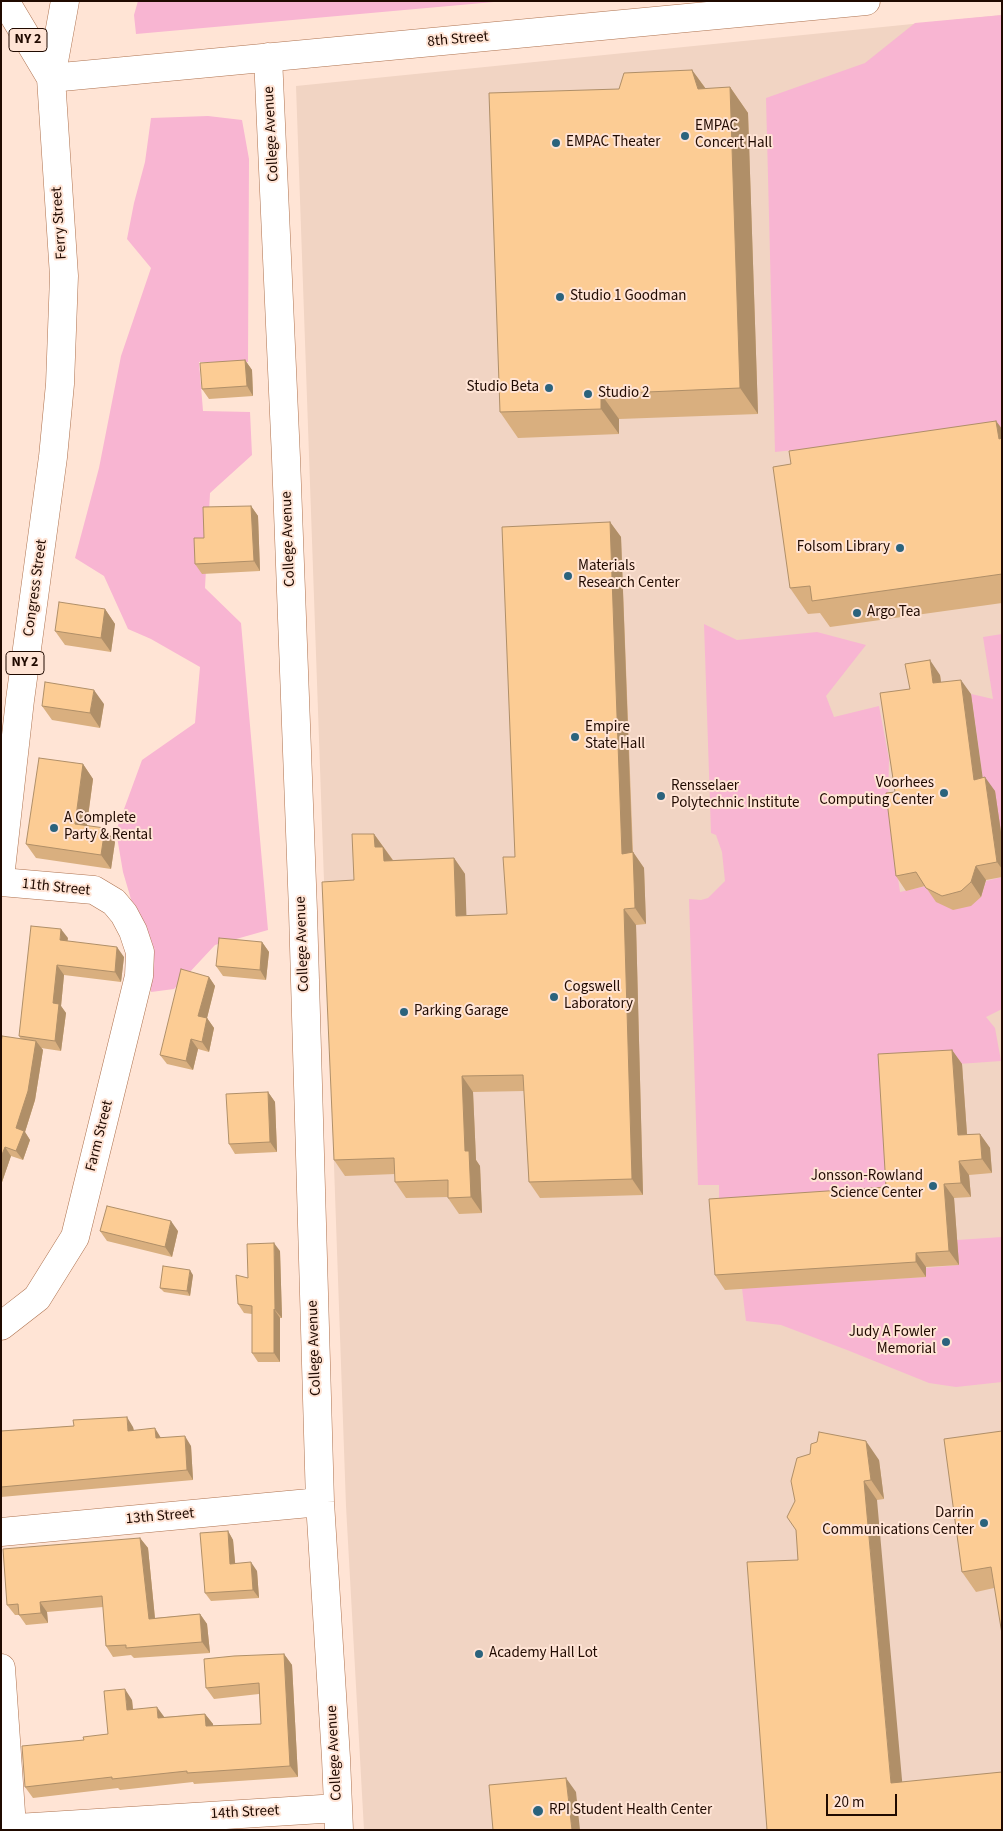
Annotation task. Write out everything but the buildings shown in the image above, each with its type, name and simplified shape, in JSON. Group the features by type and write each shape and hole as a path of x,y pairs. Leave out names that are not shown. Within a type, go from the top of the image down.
{"street":[{"name":"Ferry Street","path":"5,1 51,78 64,276 60,384 53,457"},
{"name":"NY 2","path":"51,78 65,1"},
{"name":"8th Street","path":"51,78 866,1"},
{"name":"College Avenue","path":"268,57 286,458 303,911 320,1502 339,1819"},
{"name":"Congress Street","path":"1,869 20,700 53,457"},
{"name":"11th Street","path":"1,882 94,890 114,902 128,922"},
{"name":"Farm Street","path":"1,1326 37,1298 75,1238 139,976 140,952 128,922"},
{"name":"13th Street","path":"1,1532 320,1502"},
{"path":"1,1668 6,1828"},
{"name":"14th Street","path":"6,1828 339,1819"}],"shaded area":[{"path":"138,1 505,1 136,34 134,15"},
{"name":"Rensselaer Polytechnic Institute","path":"1002,15 1002,1830 364,1830 346,1506 296,86"},
{"path":"1002,15 1002,428 775,452 766,98 865,63 915,23"},
{"path":"208,116 242,120 249,159 248,362 199,362 203,411 250,412 252,455 210,493 205,588 241,623 268,930 215,945 174,989 151,992 147,954 123,872 116,831 142,760 195,723 200,667 151,639 128,629 104,576 75,558 99,468 121,356 151,268 127,239 145,162 151,118"},
{"path":"704,624 737,640 817,632 866,645 826,696 834,717 879,706 889,759 888,809 900,892 926,886 981,897 986,881 1002,877 1002,1009 986,1017 995,1028 1001,1061 887,1069 896,1201 719,1213 719,1185 698,1185 689,899 701,900 708,898 725,881 722,852 716,835 711,833"},
{"path":"1002,634 1002,841 985,794 971,694 993,699 983,637"},
{"path":"1002,1237 1002,1382 956,1387 929,1383 781,1325 746,1321 742,1288 926,1277 926,1268 958,1265 957,1240"}],"place":[{"name":"EMPAC Concert Hall","path":"685,136"},
{"name":"EMPAC Theater","path":"556,143"},
{"name":"Studio 1 Goodman","path":"560,297"},
{"name":"Studio Beta","path":"549,388"},
{"name":"Studio 2","path":"588,394"},
{"name":"Folsom Library","path":"900,548"},
{"name":"Materials Research Center","path":"568,576"},
{"name":"Argo Tea","path":"857,613"},
{"name":"Empire State Hall","path":"575,737"},
{"name":"Voorhees Computing Center","path":"944,793"},
{"name":"Rensselaer Polytechnic Institute","path":"661,796"},
{"name":"A Complete Party & Rental","path":"54,828"},
{"name":"Cogswell Laboratory","path":"554,997"},
{"name":"Parking Garage","path":"404,1012"},
{"name":"Jonsson-Rowland Science Center","path":"933,1186"},
{"name":"Judy A Fowler Memorial","path":"946,1342"},
{"name":"Darrin Communications Center","path":"984,1523"},
{"name":"Academy Hall Lot","path":"479,1654"},
{"name":"RPI Student Health Center","path":"538,1811"}]}
